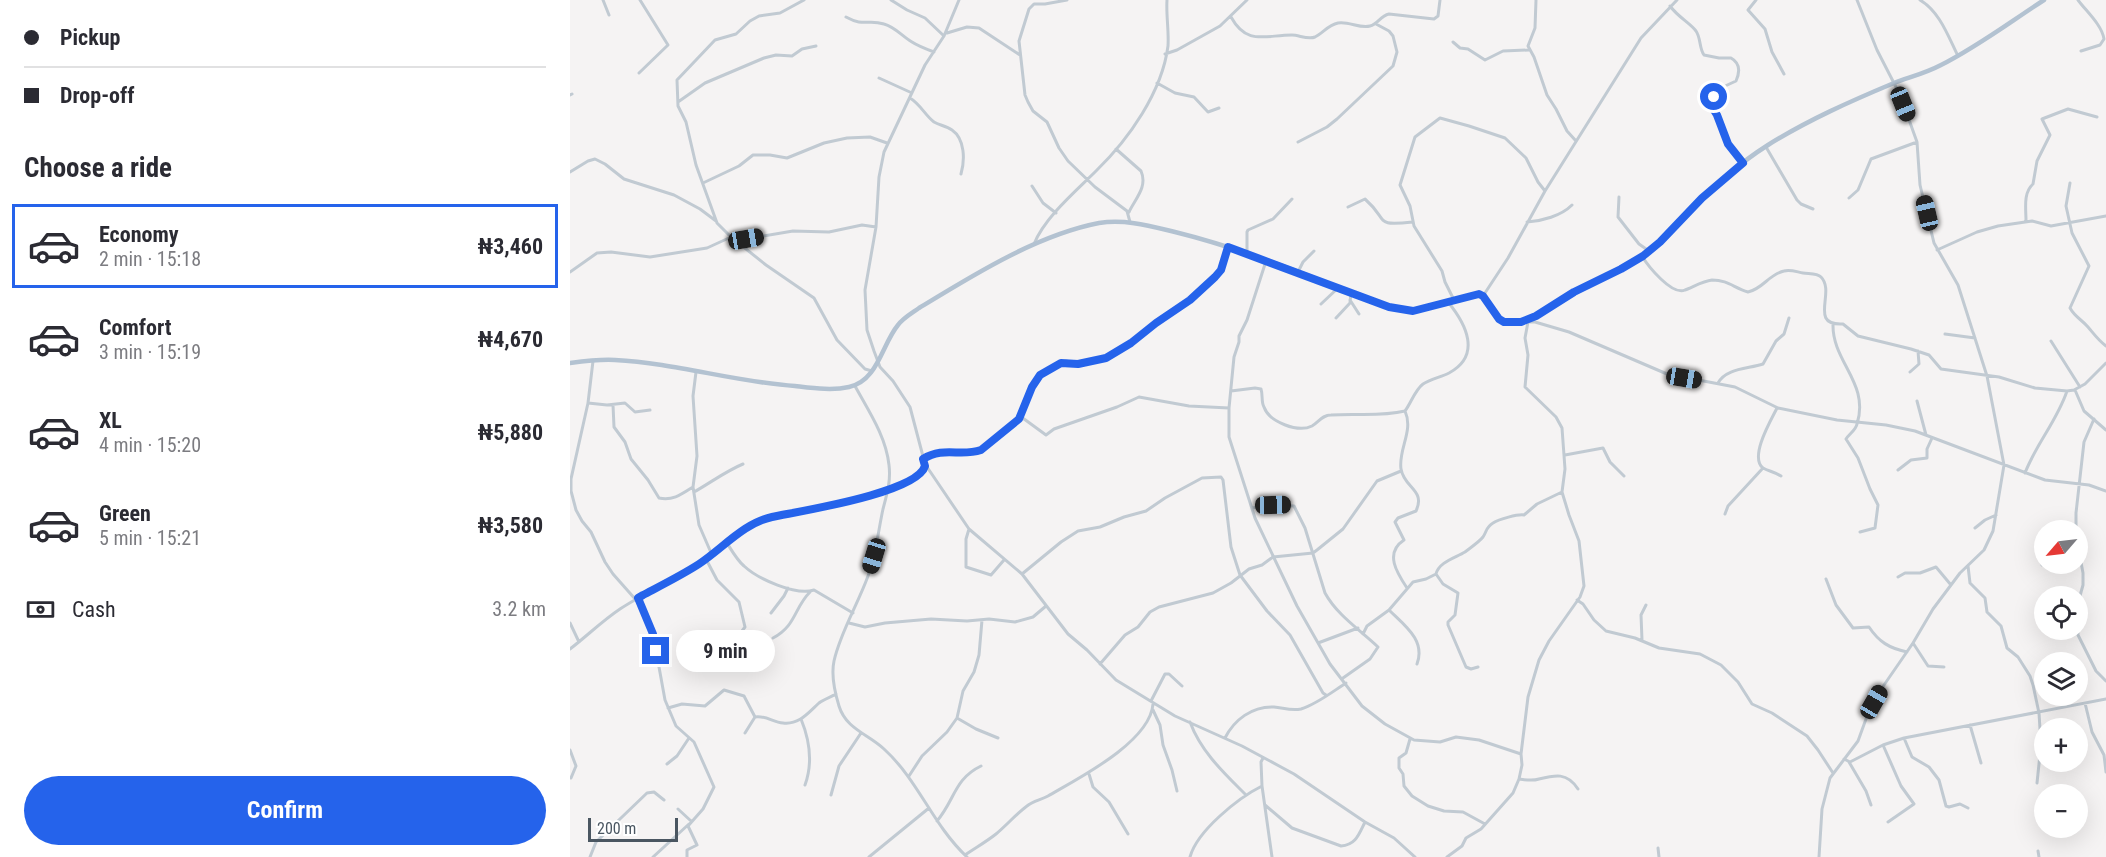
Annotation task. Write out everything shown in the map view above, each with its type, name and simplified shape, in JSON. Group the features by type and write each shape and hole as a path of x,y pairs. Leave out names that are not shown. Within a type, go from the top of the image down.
{"main road":[{"path":"570,363 593,360 638,362 774,385 839,388 855,386 872,371 891,334 907,316 989,268 1034,246 1101,223 1130,222 1228,247 1405,310 1422,309 1474,294 1483,296 1499,319 1510,323 1521,322 1649,251 1702,198 1743,163 1766,147 1816,118 1958,56 2044,0"}],"street":[{"path":"603,0 609,15"},
{"path":"639,73 668,45 640,0"},
{"path":"717,223 680,111 677,80 711,42 736,34 759,16 780,13 804,0"},
{"path":"891,0 925,18 945,34"},
{"path":"959,0 945,34 925,65 887,143 879,177 876,227 865,290 867,330 878,362 903,394 910,407 925,464 969,529 1022,574 1068,633 1116,680 1190,723 1225,738 1294,774 1365,822 1394,838 1415,857"},
{"path":"1068,0 1032,4 1021,32 1020,55 1025,95 1033,111 1047,122 1063,155 1087,180 1129,214"},
{"path":"1034,246 1036,238 1056,213 1116,149 1145,107 1157,83 1168,46 1167,0"},
{"path":"1165,54 1177,50 1220,26 1247,0"},
{"path":"1231,17 1246,34 1257,38 1292,35 1313,37 1333,24 1341,22 1368,27 1389,14 1436,18 1440,0"},
{"path":"1536,0 1535,28 1528,43 1529,50 1534,57 1546,95 1556,108 1567,131 1576,141"},
{"path":"1483,296 1508,258 1545,191 1641,38 1677,0"},
{"path":"1756,0 1748,10 1765,29 1772,52 1784,74"},
{"path":"1820,857 1822,809 1833,773 1858,741 1870,708 1925,622 1951,585 1990,541 2004,465 1987,376 1976,338 1958,285 1950,268 1937,250 1920,185 1917,142 1857,0"},
{"path":"1920,0 1933,10 1958,56"},
{"path":"2078,0 2105,35 2102,43 2081,51"},
{"path":"1670,6 1697,32 1704,55 1731,58 1736,62 1739,71 1736,81 1723,87 1711,105 1728,144 1743,163"},
{"path":"846,17 860,23 884,24 900,32 912,42 934,52"},
{"path":"1299,142 1337,119 1392,66 1397,52 1393,36 1376,24"},
{"path":"945,34 967,27 979,28 1020,55"},
{"path":"1454,42 1460,48 1467,49 1485,60 1503,51 1529,50"},
{"path":"678,102 705,83 764,58 776,55 792,56 802,49 816,45"},
{"path":"879,78 886,79 912,93"},
{"path":"1157,83 1175,93 1192,96 1208,112 1219,108"},
{"path":"910,98 921,106 934,122 951,129 960,139 963,144 961,174"},
{"path":"2026,221 2026,194 2033,184 2037,161 2050,135 2042,119 2068,109 2097,117"},
{"path":"1454,300 1445,282 1443,271 1417,231 1410,206 1401,188 1400,180 1410,157 1415,137 1440,118 1505,138 1526,158 1545,191"},
{"path":"703,183 739,166 753,155 787,158 824,143 847,138 870,137 887,143"},
{"path":"1849,198 1858,190 1871,159 1917,142"},
{"path":"1766,147 1799,203 1814,209"},
{"path":"1116,149 1141,171 1143,176 1143,187 1129,214 1130,222"},
{"path":"570,172 595,159 630,182 664,191 693,205 738,243 814,297 837,340 865,369 872,371"},
{"path":"2070,183 2066,206 2073,232 2089,269 2070,308 2093,335 2106,346"},
{"path":"1032,186 1043,203 1056,213"},
{"path":"1619,197 1618,218 1639,244 1649,251"},
{"path":"1247,253 1246,232 1273,219 1292,199"},
{"path":"1348,207 1365,199 1384,223 1413,222"},
{"path":"1527,222 1541,221 1561,214 1572,205"},
{"path":"1937,250 1987,229 2026,221 2051,226 2106,216"},
{"path":"738,243 746,239 793,231 829,232 862,225 876,227"},
{"path":"570,272 597,253 611,252 650,257 707,248 731,237"},
{"path":"1639,244 1642,256 1662,280 1678,291 1705,281 1715,280 1734,284 1748,292 1759,289 1769,279 1783,271 1816,274 1822,278 1826,285 1824,308 1826,317 1833,324 1836,348 1849,368 1858,391 1858,423 1846,439 1861,464 1867,484 1879,507 1875,528 1860,532"},
{"path":"923,459 936,452 981,450 1015,423 1040,375 1061,363 1078,364 1106,358 1131,343 1190,300 1215,277 1221,270 1228,247"},
{"path":"1298,272 1303,262 1314,251"},
{"path":"1266,260 1247,320 1239,336 1234,357 1229,408 1231,446 1255,518 1297,606 1330,664 1365,710 1410,739 1440,742 1456,737 1479,740 1521,754"},
{"path":"1321,304 1338,288"},
{"path":"1336,318 1348,305 1350,292"},
{"path":"1350,300 1359,314"},
{"path":"1232,391 1261,389 1267,414 1279,422 1303,428 1311,426 1326,415 1382,416 1405,411 1421,386 1449,372 1461,362 1467,353 1464,326 1447,302"},
{"path":"1718,383 1722,377 1740,369 1763,364 1776,341 1784,334 1790,318"},
{"path":"1521,322 1535,322 1569,332 1667,374 1734,387 1778,408 1799,414 1886,425 1926,435 2045,480 2080,484 2106,491"},
{"path":"1447,857 1462,846 1466,838 1481,829 1513,793 1522,765 1521,754 1528,697 1539,660 1584,585 1580,541 1562,492 1565,455 1559,422 1525,387 1528,355 1525,338 1528,322"},
{"path":"1833,324 1843,324 1858,336 1918,351 1932,357 1941,369 1987,376 2035,388 2074,390 2106,363"},
{"path":"1945,334 1976,338"},
{"path":"2051,341 2080,387"},
{"path":"1910,372 1918,364 1918,351"},
{"path":"593,360 588,403 571,479 571,491 576,510 591,532 609,568 637,599 653,634 668,708 676,726 690,737 714,789 703,809 653,857"},
{"path":"696,372 693,396 697,456 693,486 695,508 702,536 712,555"},
{"path":"855,386 886,449 889,464 889,488 874,556 833,662 836,694 845,719 852,727 883,747 909,776 937,821 966,856 996,834 1030,804 1089,773 1135,738 1153,710"},
{"path":"2074,390 2080,406 2106,430"},
{"path":"2025,473 2053,423 2067,391"},
{"path":"1020,416 1046,435 1054,429 1125,405 1138,397 1189,406 1229,408"},
{"path":"1917,401 1926,435"},
{"path":"588,403 613,405 626,403 635,412 650,410"},
{"path":"613,405 614,427 625,442 631,459 659,498 670,499 693,486"},
{"path":"1778,408 1758,449 1758,460 1763,468 1781,476"},
{"path":"1405,411 1408,421 1401,471 1405,480 1417,492 1419,501 1416,511 1398,518 1395,522 1404,540 1396,545 1393,551 1398,573 1407,588"},
{"path":"2076,520 2084,442 2094,419"},
{"path":"1898,470 1911,460 1927,458 1927,449 1932,437"},
{"path":"1565,455 1603,448 1610,462 1624,476"},
{"path":"570,649 607,618 706,559 749,526 762,520 875,495 916,477 924,470 925,464"},
{"path":"694,492 720,478 729,470 742,465"},
{"path":"1725,514 1728,506 1763,468"},
{"path":"1100,664 1125,635 1138,627 1150,612 1159,607 1213,592 1231,583 1249,569 1269,562 1273,557 1313,553 1338,535 1377,481 1401,471"},
{"path":"1022,574 1078,531 1100,527 1146,511 1196,481 1216,477 1223,480 1231,548 1240,574 1267,611 1286,629 1326,695"},
{"path":"1363,634 1367,626 1389,610 1413,582 1436,574 1437,569 1483,537 1485,529 1491,524 1518,514 1524,515 1536,504 1562,492"},
{"path":"1252,508 1293,505 1305,528 1329,600 1343,616 1378,647 1370,659 1342,678"},
{"path":"1975,528 1996,515"},
{"path":"969,529 965,548 965,564 968,568 991,575 1004,560"},
{"path":"727,543 744,567 773,584 808,592 816,590 853,613"},
{"path":"706,559 717,580 740,604 745,627 739,635"},
{"path":"1968,566 1970,583 1982,594 1988,612 2001,626 2007,648 2018,657 2030,676 2039,713 2041,745 2037,783"},
{"path":"1899,577 1905,573 1920,573 1936,567 1951,585"},
{"path":"1436,574 1443,584 1458,593 1455,615 1449,620 1448,625 1466,667 1471,669 1478,667"},
{"path":"2082,574 2078,603 2079,635 2096,672 2106,681"},
{"path":"1826,579 1836,605 1854,628 1869,627 1876,638 1887,646 1907,652"},
{"path":"771,613 788,588"},
{"path":"773,638 788,628 808,592"},
{"path":"1577,600 1583,604 1603,630 1642,640 1659,648 1700,654 1721,665 1738,682 1752,704 1772,713 1807,736 1833,773"},
{"path":"1642,640 1641,615 1646,605"},
{"path":"849,623 865,627 885,622 916,620 1021,621 1033,617 1046,606"},
{"path":"1389,610 1417,641 1419,654 1417,664"},
{"path":"909,776 922,756 957,718 963,691 974,672 979,655 982,620"},
{"path":"570,623 579,642"},
{"path":"1318,643 1358,628"},
{"path":"1913,643 1928,666 1944,667"},
{"path":"1176,791 1152,702 1165,674 1169,674 1182,686"},
{"path":"1225,738 1238,720 1254,711 1267,707 1294,710 1308,706 1346,683"},
{"path":"668,708 682,704 705,706 724,690 744,696 755,717"},
{"path":"755,717 760,716 785,724 801,719 823,701 836,694"},
{"path":"2088,702 2106,699"},
{"path":"1849,762 1883,745 1904,738 2071,706"},
{"path":"2086,706 2092,732 2104,755 2106,772"},
{"path":"745,733 755,717"},
{"path":"957,718 998,738"},
{"path":"801,719 807,734 811,762 805,785"},
{"path":"1190,723 1196,737 1219,768 1246,795"},
{"path":"1970,725 1981,763"},
{"path":"831,795 839,766 861,733"},
{"path":"667,764 677,756 690,737"},
{"path":"1904,738 1912,757 1929,767 1939,780 1946,806 1960,804 1968,808"},
{"path":"1410,739 1406,753 1399,758 1404,786 1409,793 1428,806 1444,811 1462,812 1485,824"},
{"path":"1883,745 1901,786 1914,804 1888,822"},
{"path":"570,750 576,766 571,778"},
{"path":"1263,758 1261,762 1262,786 1272,857"},
{"path":"1844,759 1849,762 1866,791 1871,805"},
{"path":"937,821 946,810 962,779 981,766"},
{"path":"1089,773 1093,787 1109,802 1128,834"},
{"path":"1519,779 1538,780 1548,776 1565,777 1578,789"},
{"path":"1190,857 1192,849 1206,828 1246,795 1262,786"},
{"path":"590,857 597,842 647,793 654,792 664,800"},
{"path":"1265,805 1292,828 1341,846 1348,846 1354,842 1365,822"},
{"path":"869,857 929,808"},
{"path":"678,809 690,823"},
{"path":"687,857 687,850 696,845 688,830 690,823"},
{"path":"1658,848 1659,857"},
{"path":"2038,851 2039,857"}],"route":[{"path":"656,651 653,634 638,598 689,570 749,526 762,520 883,493 922,473 925,466 923,459 936,452 981,450 1019,419 1032,387 1040,375 1061,363 1078,364 1106,358 1131,343 1190,300 1215,277 1221,270 1228,247 1389,307 1413,311 1479,294 1504,322 1521,322 1536,316 1574,292 1643,256 1660,242 1702,198 1743,163 1728,144 1711,105 1714,97"}]}
